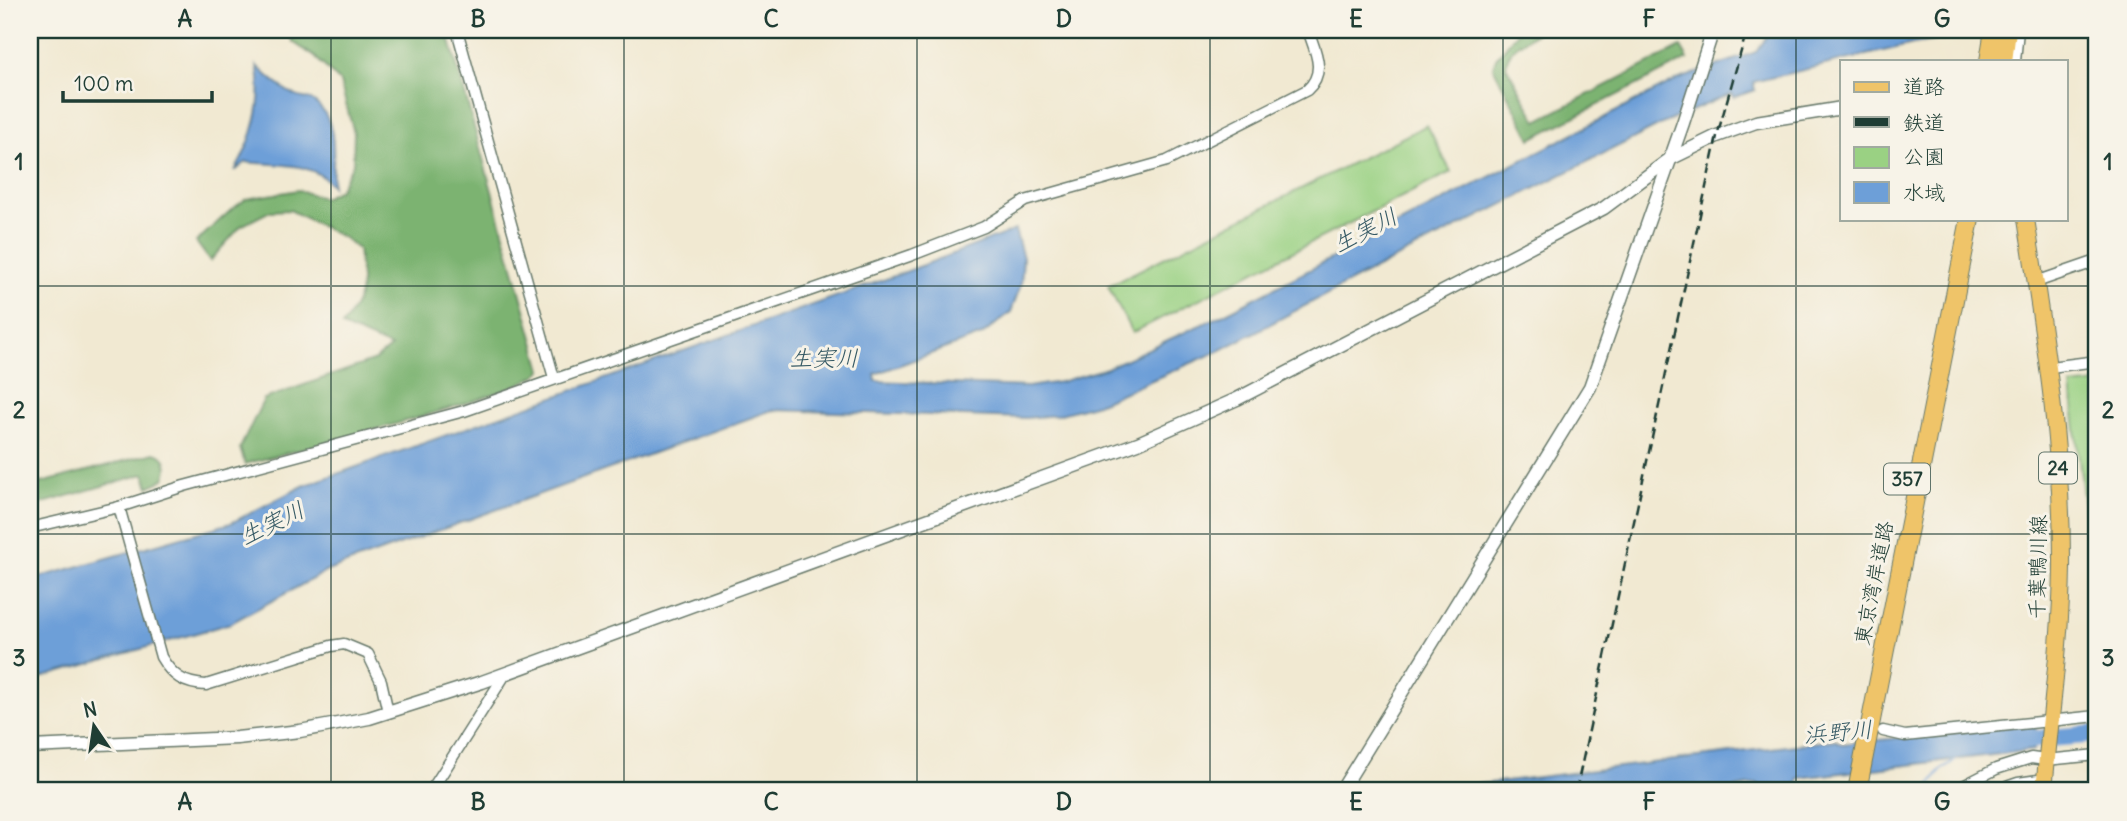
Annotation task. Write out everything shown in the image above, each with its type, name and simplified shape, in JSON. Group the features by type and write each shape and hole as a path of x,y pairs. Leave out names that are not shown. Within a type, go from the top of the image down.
{"highway":[{"path":"1990,60 2006,34"},
{"path":"2003,60 2006,34"},
{"name":"東京湾岸道路","path":"1869,736 1958,220"},
{"name":"東京湾岸道路","path":"1853,784 1869,736 1970,220"}],"main road":[{"name":"千葉鴨川線","path":"2026,220 2050,368 2057,436 2062,568 2044,785"}],"street":[{"path":"457,30 554,378"},
{"path":"30,534 35,527 464,411 912,255 984,227 1025,201 1167,161 1314,84 1319,74 1319,66 1308,30"},
{"path":"1341,791 1590,387 1713,30"},
{"path":"2006,34 2015,60"},
{"path":"30,747 237,738 300,731 369,718 506,673 911,527 1163,432 1237,399 1604,208 1670,159 1717,136 1756,122 1840,108"},
{"path":"2035,282 2097,261"},
{"path":"2050,368 2097,361"},
{"path":"119,506 158,648 167,668 177,677 190,684 206,685 344,644 368,654 375,666 388,712"},
{"path":"431,791 506,673"},
{"path":"1869,736 1905,736 2097,716"},
{"path":"1959,791 1961,787 1996,769 2031,758 2097,755"},
{"path":"1995,791 2018,783 2044,785"}],"green space":[{"path":"287,30 447,30 542,370 526,381 452,408 245,464 240,448 264,399 375,360 391,347 342,326 355,306 361,290 358,249 344,238 290,210 270,211 241,226 210,261 196,242 246,199 298,190 323,198 339,190 353,164 354,133 340,82 315,57 293,42"},
{"path":"1519,30 1538,30 1513,50 1506,66 1537,121 1681,47 1688,59 1531,139 1493,67 1496,58"},
{"path":"1427,125 1451,172 1132,333 1108,286"},
{"path":"2097,383 2097,527 2087,531 2071,386"},
{"path":"154,453 165,459 167,471 164,479 149,487 144,474 30,507 30,486"}],"water":[{"name":"生実川","path":"1772,30 1811,30 1813,34 1836,30 1975,30 1977,34 1913,44 1753,82 1755,90 1734,97 1732,93 1664,123 1221,350 1097,404 1057,415 1026,418 772,410 327,571 231,623 30,681 30,580 231,523 303,486 900,274 1015,230 1023,258 1021,284 1011,312 982,335 875,374 876,381 1028,387 1060,382 1107,368 1222,315 1677,80 1756,52"},
{"path":"257,66 286,90 311,100 327,117 333,139 332,186 315,172 293,166 246,162 235,171 256,120 259,93"},
{"path":"2036,723 2034,750 1799,778 1796,791 1760,791 1758,784 1719,791 1464,791 1466,786 1835,740 1842,744"}],"waterway":[{"name":"浜野川","path":"2014,741 2097,734"},
{"path":"1929,787 1942,769 1955,760"}],"railway":[{"path":"1576,791 1717,136 1747,30"}]}
